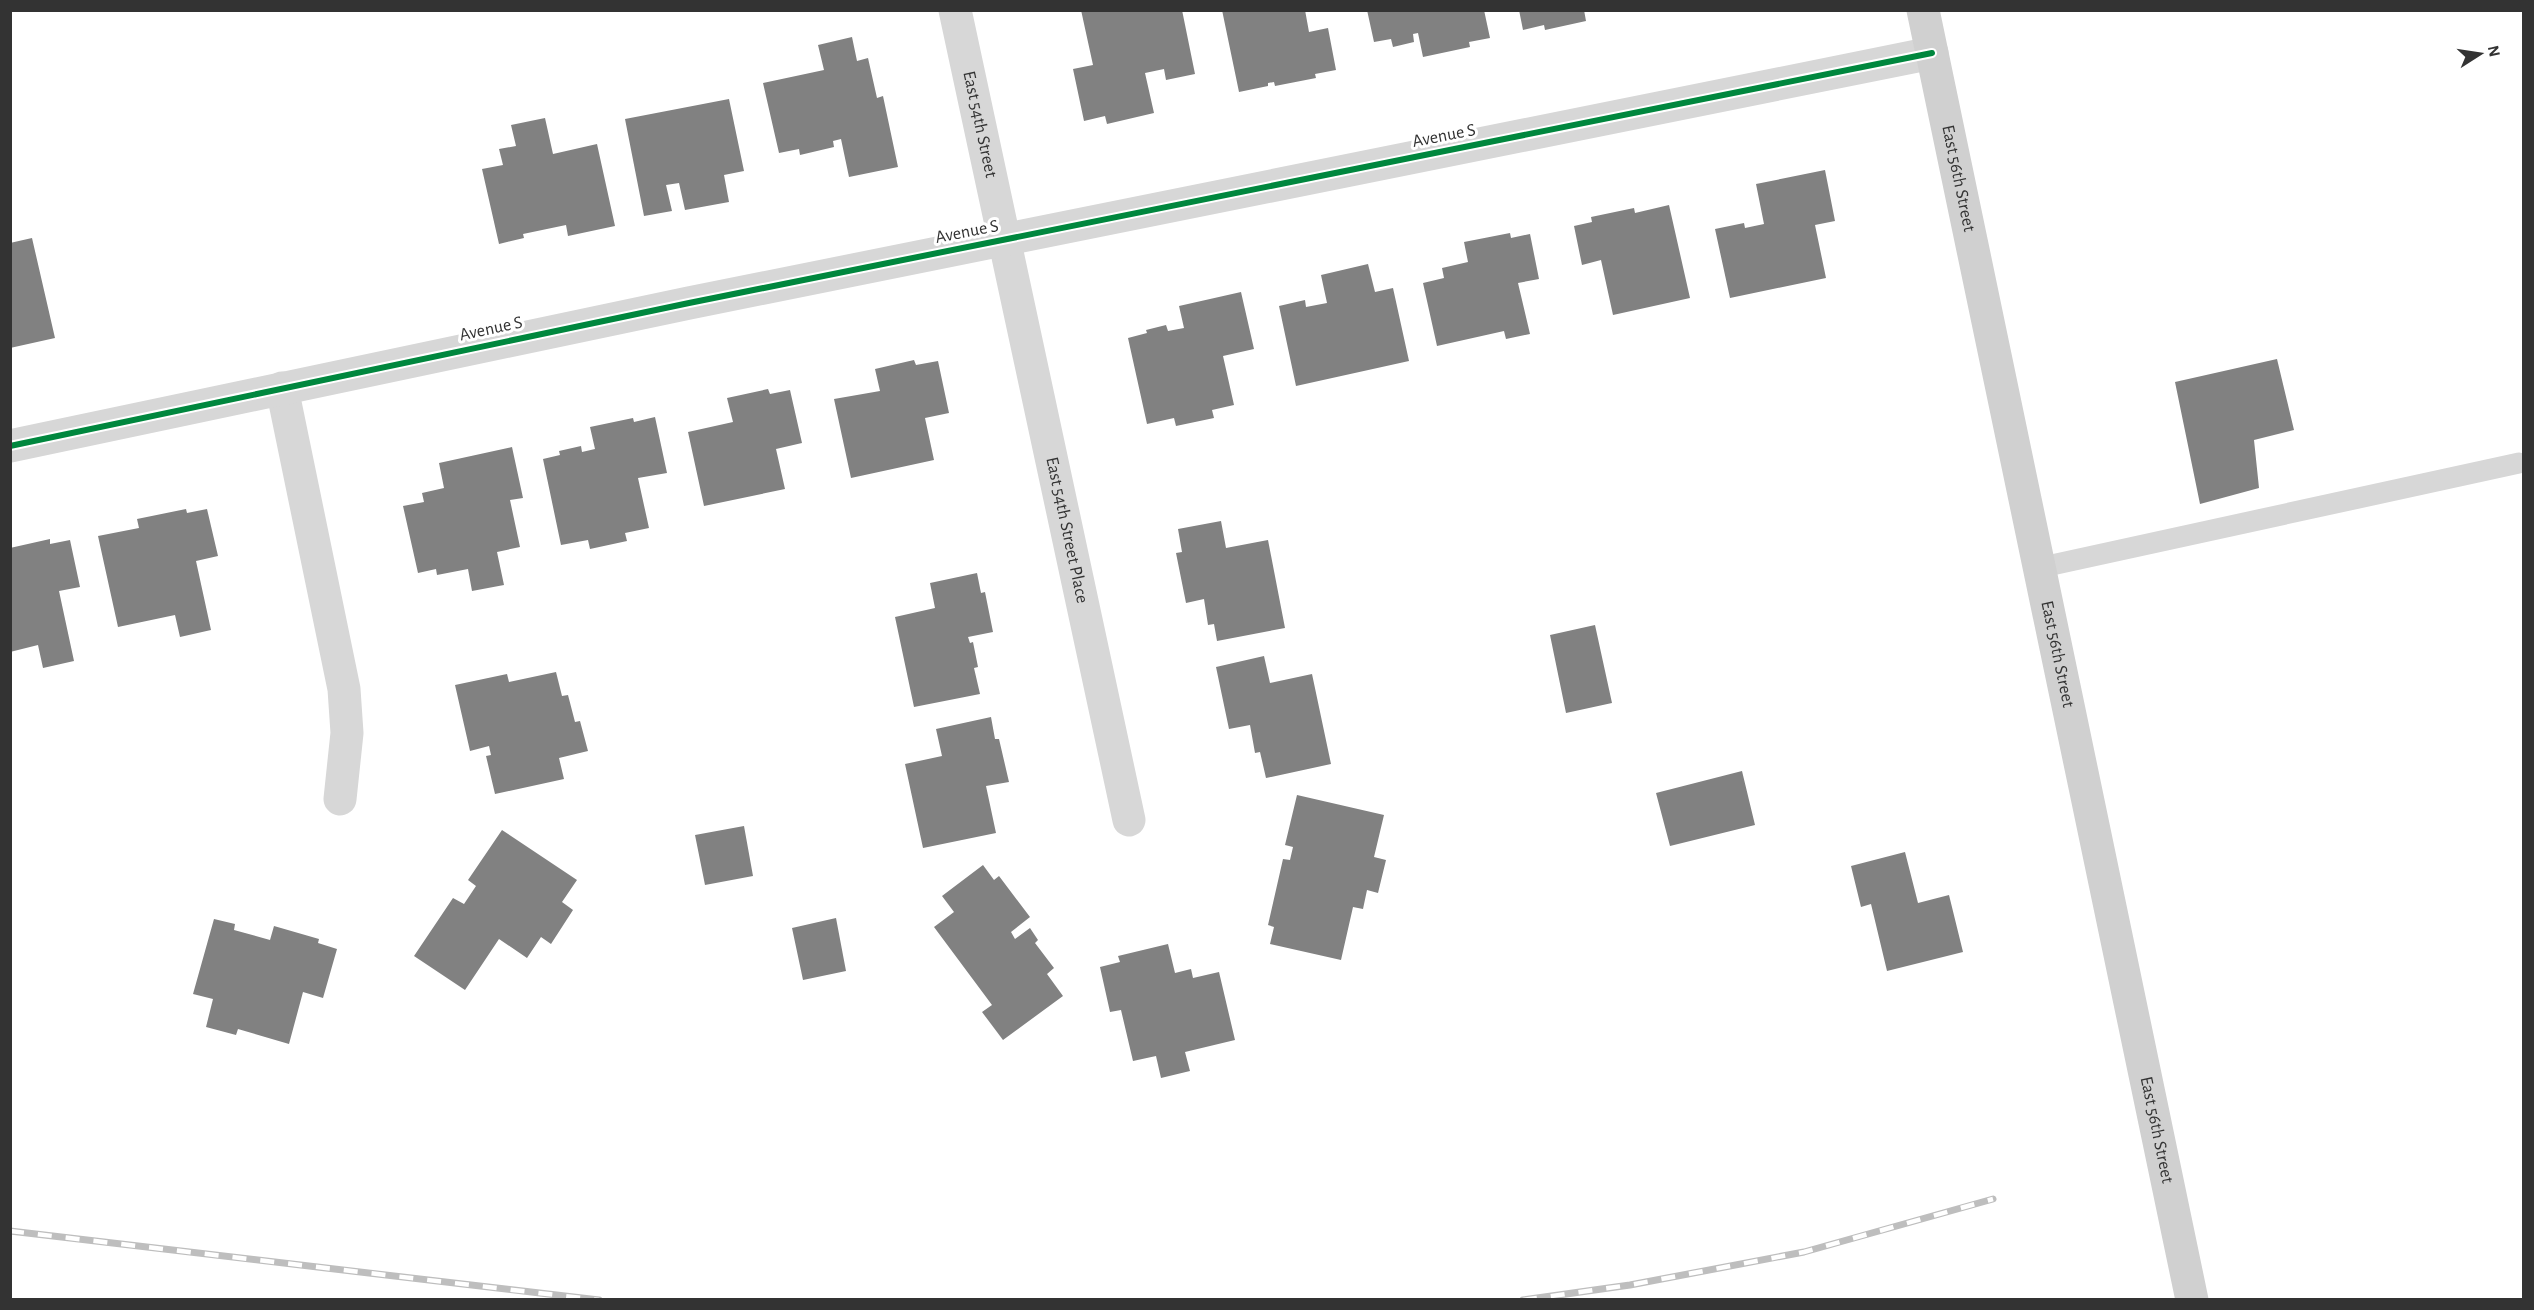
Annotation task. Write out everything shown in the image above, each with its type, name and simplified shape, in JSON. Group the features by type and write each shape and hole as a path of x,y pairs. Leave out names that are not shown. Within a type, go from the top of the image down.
{"main road":[{"name":"East 56th Street","path":"1923,10 2192,1299"}],"street":[{"name":"East 54th Street","path":"955,10 1004,240"},
{"name":"Avenue S","path":"10,446 688,303 1932,53"},
{"name":"East 54th Street Place","path":"1004,240 1129,820"},
{"path":"282,388 344,689 347,733 340,798"}],"lane":[{"path":"2038,568 2519,463"}],"building":[{"path":"1081,10 1182,10 1195,74 1166,80 1164,69 1145,73 1154,113 1107,124 1105,116 1084,121 1073,69 1093,65"},
{"path":"1222,10 1305,10 1309,32 1328,28 1336,70 1315,74 1316,78 1275,86 1274,82 1268,83 1268,86 1239,92"},
{"path":"1367,10 1484,10 1490,38 1469,42 1470,47 1423,57 1418,33 1413,34 1414,42 1393,47 1391,39 1374,42"},
{"path":"1519,10 1584,10 1586,21 1545,30 1544,25 1523,30"},
{"path":"852,37 857,61 868,58 877,98 883,96 898,167 849,177 841,139 833,141 834,147 800,155 799,149 779,153 763,83 824,70 818,45"},
{"path":"729,99 744,171 724,175 729,202 685,210 679,183 666,185 672,211 644,216 625,119"},
{"path":"545,118 553,154 597,144 615,226 568,236 566,225 523,234 524,238 499,244 482,169 503,165 499,149 516,146 511,125"},
{"path":"1825,170 1835,221 1815,225 1826,278 1730,298 1715,229 1744,223 1745,228 1764,224 1756,184"},
{"path":"1669,205 1690,298 1613,315 1601,260 1582,265 1574,226 1592,222 1591,217 1634,208 1635,213"},
{"path":"1510,233 1511,238 1530,234 1539,279 1518,283 1530,334 1506,339 1504,331 1437,346 1423,283 1444,278 1442,268 1468,262 1464,242"},
{"path":"32,238 55,338 10,348 10,243"},
{"path":"1368,264 1375,292 1393,288 1409,361 1296,386 1279,306 1305,300 1306,307 1327,303 1321,275"},
{"path":"1241,292 1254,349 1223,356 1234,405 1212,410 1214,418 1176,426 1174,418 1147,424 1128,338 1166,325 1168,331 1184,328 1179,306"},
{"path":"2277,359 2294,430 2254,440 2259,488 2200,504 2175,382"},
{"path":"914,360 916,365 938,361 949,413 925,418 934,460 851,478 834,399 880,391 875,369"},
{"path":"768,389 770,394 790,390 802,443 776,449 785,489 704,506 688,432 733,422 727,398"},
{"path":"655,417 667,473 638,478 649,528 625,533 627,541 590,549 588,540 561,545 543,459 560,455 559,451 581,446 582,452 595,449 590,427 633,418 634,422"},
{"path":"512,447 523,498 510,500 520,547 497,552 504,585 472,591 468,569 437,575 436,569 418,573 403,506 424,502 422,493 444,488 439,463"},
{"path":"186,509 187,513 207,509 218,556 196,561 211,630 180,637 175,615 118,627 98,536 139,528 137,519"},
{"path":"1221,521 1226,548 1268,540 1285,628 1217,641 1214,624 1208,625 1204,599 1186,603 1176,553 1182,552 1178,529"},
{"path":"50,539 50,544 70,540 80,587 59,591 74,661 43,668 38,645 10,652 10,548"},
{"path":"977,573 981,593 985,592 993,632 968,637 970,643 973,642 978,667 974,668 980,694 914,707 895,617 935,608 930,583"},
{"path":"1595,625 1612,703 1566,713 1550,635"},
{"path":"1264,656 1270,683 1312,674 1331,764 1266,778 1260,752 1255,753 1250,725 1229,729 1216,667"},
{"path":"556,672 562,696 568,695 575,722 580,721 588,751 559,758 564,779 495,794 486,756 491,755 489,746 470,751 455,685 507,674 509,682"},
{"path":"991,717 995,739 999,739 1009,782 986,786 996,833 923,848 905,764 942,756 936,729"},
{"path":"1742,771 1755,825 1670,846 1656,793"},
{"path":"1297,795 1384,815 1374,857 1386,860 1378,893 1367,890 1363,909 1353,907 1341,960 1270,944 1274,927 1268,925 1283,859 1290,860 1293,847 1285,845"},
{"path":"744,826 753,876 705,885 695,835"},
{"path":"502,830 577,880 562,902 573,910 551,944 541,937 527,958 499,939 465,990 414,956 453,898 464,904 476,886 468,880"},
{"path":"1905,852 1918,903 1949,895 1963,952 1887,971 1871,904 1861,907 1851,866"},
{"path":"983,865 994,880 999,876 1030,917 1011,932 1015,939 1030,928 1038,940 1035,943 1054,968 1047,974 1063,996 1003,1040 982,1012 992,1005 934,927 954,912 942,896"},
{"path":"836,918 846,971 803,980 792,928"},
{"path":"214,919 235,924 234,930 270,940 274,926 319,939 318,943 337,949 323,998 303,992 289,1044 238,1029 236,1035 206,1027 213,999 193,994"},
{"path":"1168,944 1175,973 1191,969 1193,978 1219,972 1235,1040 1185,1052 1190,1071 1161,1078 1156,1056 1133,1061 1121,1010 1110,1012 1100,967 1120,962 1118,956"}],"railway":[{"path":"1523,1300 1630,1285 1804,1252 1993,1199"},
{"path":"10,1231 599,1300"}],"cycle path":[{"path":"10,446 689,303 1932,53"}]}
